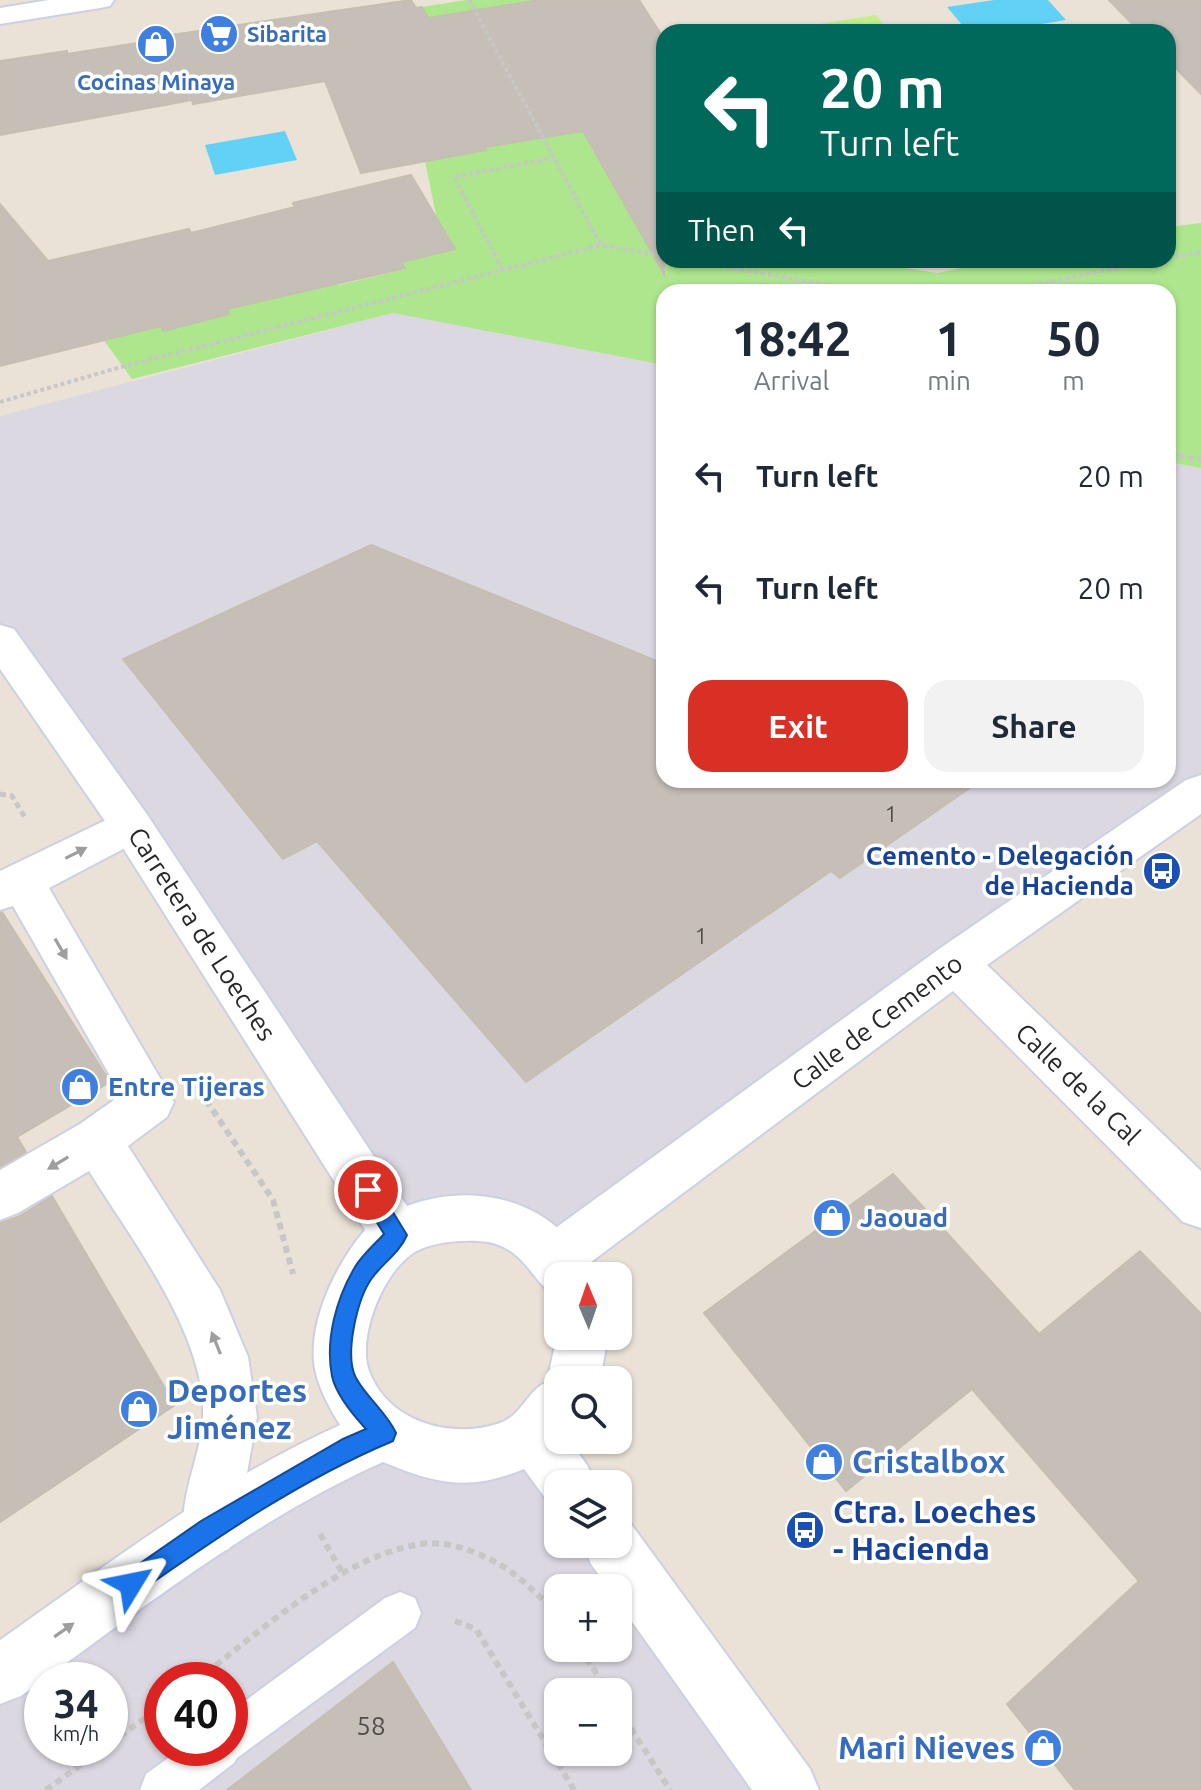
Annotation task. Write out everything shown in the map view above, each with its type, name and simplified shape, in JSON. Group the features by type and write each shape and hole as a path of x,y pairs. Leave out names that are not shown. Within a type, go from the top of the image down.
{"street":[{"path":"0,16 100,0"},
{"name":"Carretera de Loeches","path":"0,639 131,825 397,1235"},
{"name":"Calle de Cemento","path":"568,1262 955,963 1201,792"},
{"path":"0,1197 97,1140 150,1102 25,879 131,825"},
{"name":"Calle de la Cal","path":"955,963 1201,1205"},
{"path":"97,1140 202,1308 222,1357 230,1417 209,1529"},
{"path":"544,1421 494,1453 460,1460 416,1452 385,1433 363,1409 343,1378 341,1340 345,1317 363,1272 397,1235 436,1220 481,1217 523,1231 557,1262"},
{"path":"0,1675 209,1529 351,1447 385,1433"},
{"path":"621,1558 789,1790"}],"lane":[{"path":"248,1726 400,1613"},
{"path":"162,1790 195,1766"}],"path":[{"path":"469,0 601,245"},
{"path":"502,269 454,177 553,158"},
{"path":"0,402 121,367 601,245 656,255"},
{"path":"1176,257 1201,252"},
{"path":"731,268 824,284"},
{"path":"1038,284 1118,268"},
{"path":"1176,455 1201,460"},
{"path":"0,794 12,796 25,879"},
{"path":"198,1088 273,1200 294,1271 289,1286"},
{"path":"290,1481 343,1574"},
{"path":"400,1613 447,1618 476,1629 574,1790"},
{"path":"632,1730 670,1790"},
{"path":"46,1790 79,1766"}],"shaded area":[{"path":"393,313 656,363 656,788 1176,788 1176,463 1201,468 1201,792 557,1257 523,1231 397,1235 0,639 0,416"},
{"path":"351,1447 494,1453 544,1477 544,1558 621,1558 789,1790 0,1790 0,1675"}],"green space":[{"path":"466,0 538,0 656,243 656,268 905,268 937,273 961,268 1176,268 1176,226 1201,223 1201,468 1176,463 1176,284 656,284 656,363 393,313 132,379 100,335 160,325 163,330 227,309 337,281 339,285 405,269 401,262 453,246 437,220 425,161 485,150 487,146 422,7"},
{"path":"876,15 883,24 819,24"}],"water":[{"path":"994,0 1048,0 1066,20 1042,24 961,24 947,7"},
{"path":"285,131 297,160 215,175 205,145"}],"building":[{"path":"411,0 416,8 422,7 428,18 540,0 639,0 656,27 656,260 583,131 485,147 486,150 361,173 325,81 193,104 192,100 0,135 0,61 67,51 67,54 170,38 170,35"},
{"path":"1109,0 1201,0 1201,94 1176,68 1176,24 1132,24"},
{"path":"411,175 455,249 401,262 405,268 227,309 229,314 163,331 161,326 0,366 0,204 48,261 189,229 191,233 295,207 293,203"},
{"path":"371,545 656,661 656,788 969,788 840,878 831,871 526,1082 317,841 283,859 123,659"},
{"path":"0,913 110,1082 17,1137 26,1152 0,1167"},
{"path":"893,1174 1039,1334 1140,1251 1201,1314 1201,1790 1075,1790 1007,1704 1139,1581 972,1389 846,1491 704,1313"},
{"path":"52,1196 175,1405 0,1522 0,1223 20,1216"},
{"path":"393,1662 471,1790 227,1790"}],"place":[{"name":"Sibarita","path":"219,34"},
{"name":"Cocinas Minaya","path":"156,44"},
{"name":"Cemento - Delegación de Hacienda","path":"1162,871"},
{"name":"Entre Tijeras","path":"80,1087"},
{"name":"Jaouad","path":"832,1218"},
{"name":"Deportes Jiménez","path":"139,1409"},
{"name":"Cristalbox","path":"824,1462"},
{"name":"Ctra. Loeches - Hacienda","path":"805,1530"},
{"name":"Mari Nieves","path":"1043,1748"}],"route":[{"path":"131,1584 209,1529 351,1447 385,1433 363,1409 343,1378 341,1340 345,1317 363,1272 397,1235 368,1190"}]}
